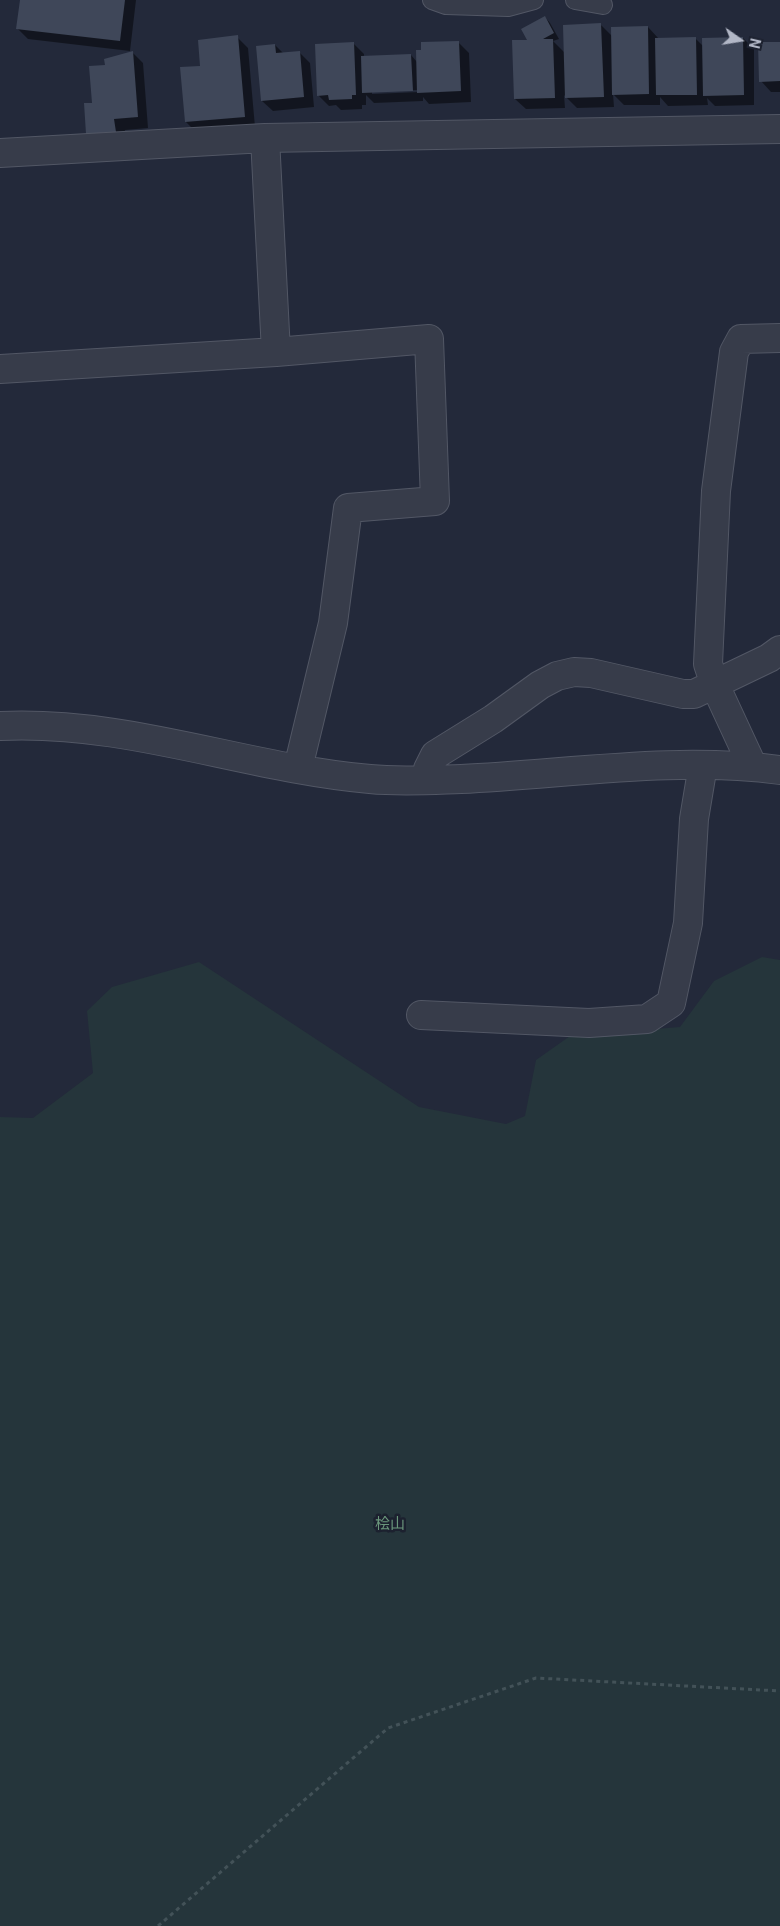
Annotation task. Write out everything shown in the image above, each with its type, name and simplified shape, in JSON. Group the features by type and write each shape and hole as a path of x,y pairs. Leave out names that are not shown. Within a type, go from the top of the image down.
{"street":[{"path":"0,153 265,138 780,128"},
{"path":"265,138 276,352"},
{"path":"754,767 715,685 708,664 716,491 734,352 741,339 780,338"},
{"path":"0,369 276,352 429,339 435,501 348,508 333,623 298,768"},
{"path":"426,780 428,769 435,755 492,719 540,685 557,676 574,672 590,673 683,694 694,694 769,658 780,650"},
{"path":"0,726 48,725 93,729 298,768 371,779 426,780 490,777 669,764 754,767 780,770"},
{"path":"420,1015 589,1023 647,1019 671,1003 688,923 694,819 703,766"}],"lane":[{"path":"432,0 446,5 508,7 534,0"},
{"path":"575,0 603,5"}],"path":[{"path":"158,1926 388,1728 536,1678 780,1691"}],"green space":[{"name":"桧山","path":"762,957 780,960 780,1926 0,1926 0,1117 33,1118 93,1073 87,1011 112,987 199,962 419,1107 506,1124 525,1116 536,1060 570,1036 680,1027 714,981"}],"building":[{"path":"20,0 125,0 120,41 16,29"},
{"path":"545,16 554,33 543,39 553,39 555,98 514,99 512,40 527,40 521,29"},
{"path":"601,23 604,97 565,98 563,25"},
{"path":"648,26 649,94 612,95 611,27"},
{"path":"238,35 245,117 185,122 180,67 200,66 198,40"},
{"path":"696,37 697,95 656,95 655,38"},
{"path":"743,37 744,95 703,96 702,38"},
{"path":"459,41 461,91 417,93 416,50 421,50 421,42"},
{"path":"354,42 356,95 352,95 352,99 329,100 328,95 317,96 315,44"},
{"path":"758,42 780,42 780,81 759,82"},
{"path":"275,44 276,53 300,51 304,97 261,101 256,46"},
{"path":"133,51 138,117 114,119 116,132 86,134 84,103 92,103 89,66 105,65 104,59"},
{"path":"411,54 413,91 362,93 361,56"}]}
